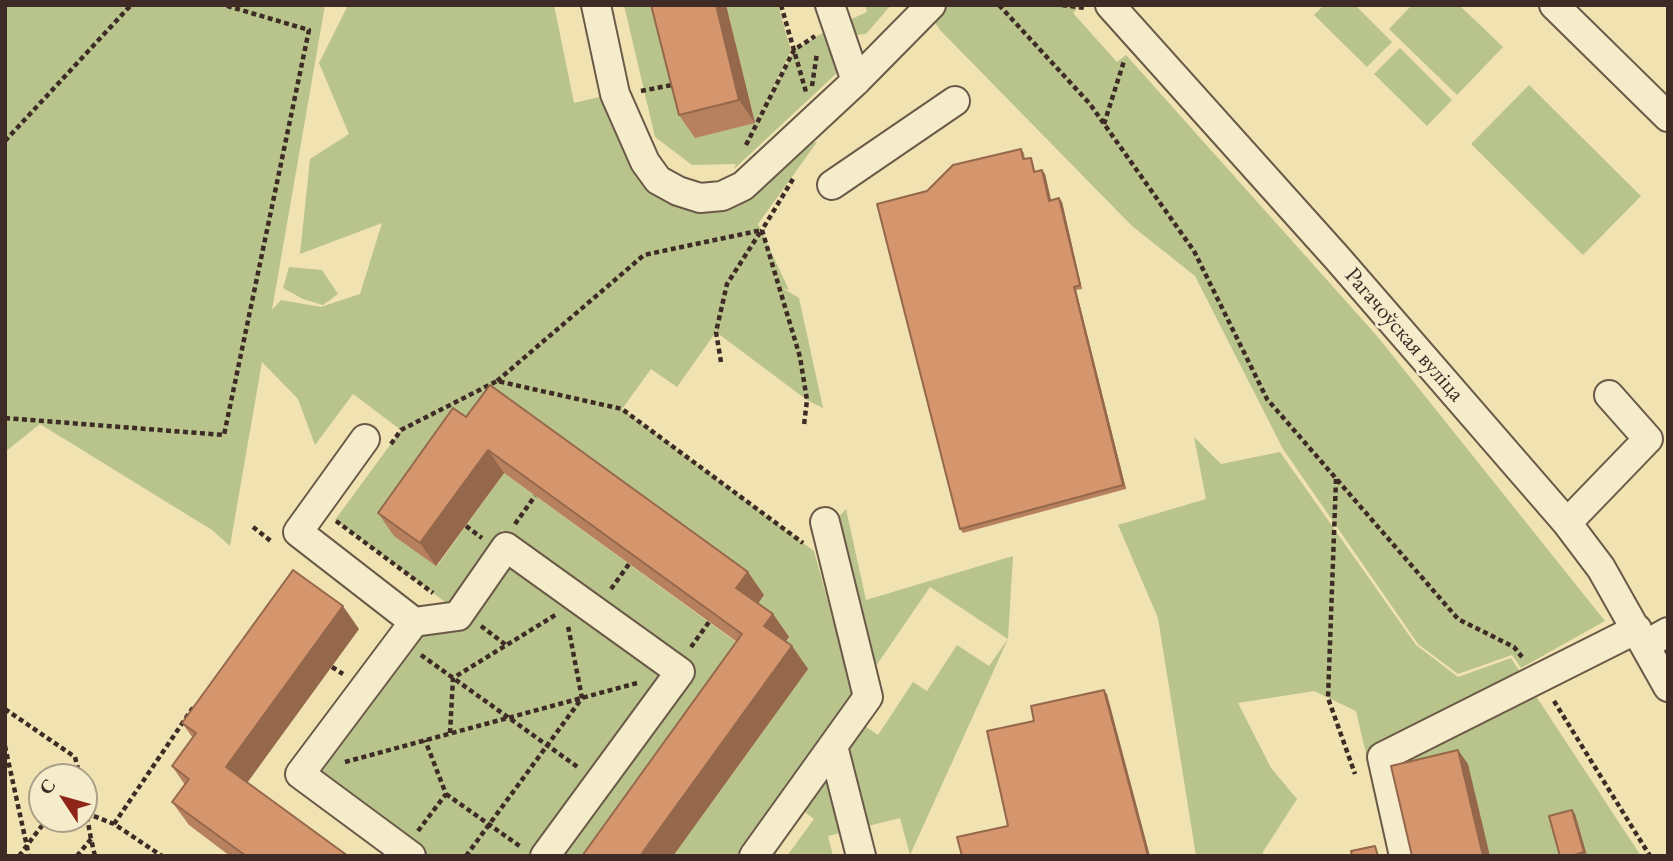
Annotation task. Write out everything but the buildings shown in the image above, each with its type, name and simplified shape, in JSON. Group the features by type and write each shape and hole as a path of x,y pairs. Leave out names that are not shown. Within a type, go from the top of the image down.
{"street":[{"path":"596,5 615,94 645,162 658,180 678,191 700,198 722,196 743,186 931,5"},
{"path":"830,5 856,80"},
{"path":"1554,5 1668,117"},
{"name":"Рагачоўская вуліца","path":"1100,7 1329,249 1567,523 1650,635 1668,687"},
{"path":"832,185 955,101"},
{"path":"1567,523 1648,439 1609,395"},
{"path":"375,446 298,532 407,631"},
{"path":"754,856 868,696 825,522"},
{"path":"407,853 300,774 407,631 458,616 506,547 563,598 684,661 599,782 534,852"},
{"path":"1404,856 1382,757 1539,678 1650,635"},
{"path":"833,746 861,856"}],"path":[{"path":"5,141 131,5"},
{"path":"5,418 224,435 309,30 224,5"},
{"path":"746,145 794,50 821,33 809,100 802,75 794,50 781,5"},
{"path":"999,5 1090,104 1194,251 1267,399 1458,619 1514,648 1539,678 1650,856"},
{"path":"1062,5 1100,7"},
{"path":"1104,124 1128,51"},
{"path":"635,92 681,83"},
{"path":"721,362 716,332 727,285 797,172"},
{"path":"375,446 497,381 644,255 762,230"},
{"path":"762,230 800,357 807,400 804,425"},
{"path":"497,381 622,408 814,551"},
{"path":"1336,478 1328,698 1356,776"},
{"path":"507,534 535,496"},
{"path":"335,520 440,598"},
{"path":"609,592 629,564"},
{"path":"453,677 563,598 582,698 466,856"},
{"path":"300,774 582,698 684,661 709,622"},
{"path":"407,631 453,677 599,782"},
{"path":"450,733 453,677"},
{"path":"5,709 75,757 76,763"},
{"path":"114,824 191,709 200,710"},
{"path":"425,740 446,794 489,825 534,852"},
{"path":"5,746 29,856"},
{"path":"407,853 446,794"},
{"path":"98,818 114,824 162,856"},
{"path":"19,856 36,833"},
{"path":"90,833 95,856"},
{"path":"77,856 91,839"}],"green space":[{"path":"5,5 325,5 272,310 281,300 321,307 360,294 382,223 300,254 310,159 349,134 319,63 348,5 554,5 574,103 616,93 631,170 647,186 695,211 719,212 747,195 804,143 817,142 758,224 789,290 782,288 799,298 823,408 807,400 716,332 677,387 651,369 622,409 814,551 854,695 738,856 673,856 808,669 780,649 788,637 753,611 764,595 506,408 437,566 504,473 758,658 615,856 562,856 696,670 502,530 448,604 335,520 401,430 353,394 315,445 298,399 262,362 230,546 212,530 40,424 5,452"},
{"path":"624,5 662,5 755,123 726,5 778,5 791,51 754,127 794,50 831,28 839,71 734,169 736,164 692,165 655,137"},
{"path":"865,5 891,5 866,34 856,35 847,21 867,12"},
{"path":"949,5 1080,5 1073,13 1117,62 1126,55 1377,336 1605,621 1521,668 1512,655 1458,674 1418,644 1283,449 1195,276 1132,226 940,30 936,18"},
{"path":"1324,5 1355,5 1392,42 1367,67 1314,15"},
{"path":"1412,5 1459,5 1503,47 1457,95 1389,29"},
{"path":"1400,48 1452,100 1427,126 1374,74"},
{"path":"1529,85 1641,196 1583,255 1471,144"},
{"path":"289,267 322,270 338,294 323,305 303,299 283,288"},
{"path":"1194,437 1221,464 1280,452 1416,645 1458,677 1511,658 1641,856 1390,856 1356,711 1314,691 1238,703 1271,768 1297,799 1263,856 1196,856 1158,618 1118,525 1206,499"},
{"path":"846,509 866,600 1013,556 1008,639 930,587 865,682 827,530"},
{"path":"506,547 680,672 545,856 411,856 300,774 414,622 458,616"},
{"path":"1008,639 910,855 900,818 828,836 833,856 787,856 814,819 792,802 853,718 878,735 913,682 927,691 957,645 989,666"}]}
